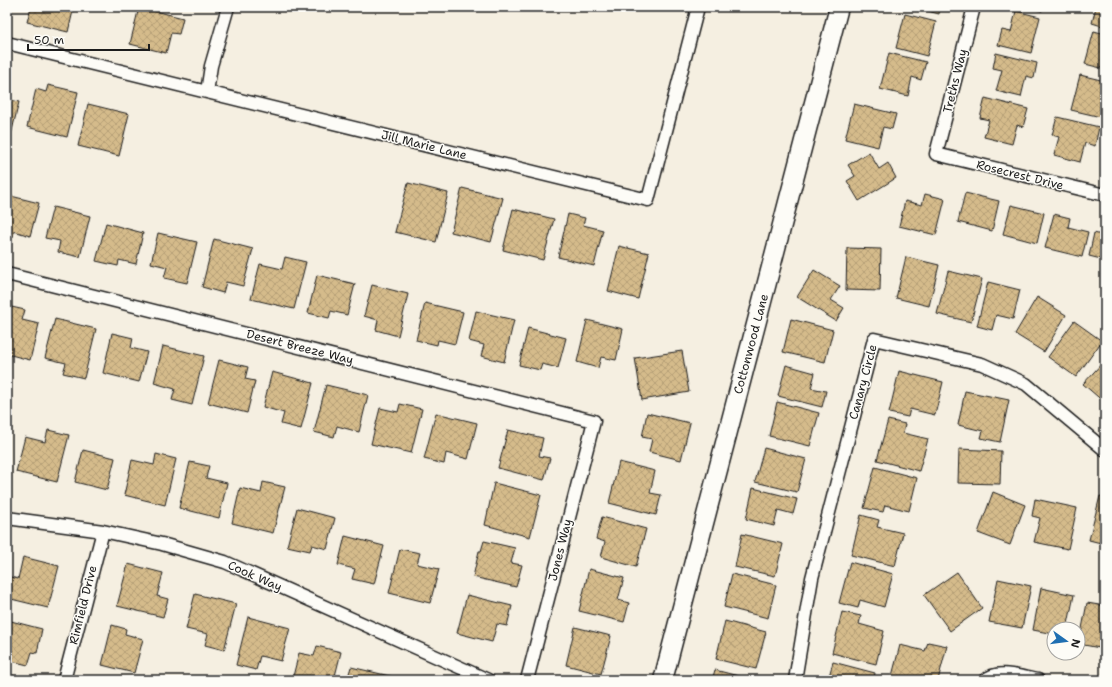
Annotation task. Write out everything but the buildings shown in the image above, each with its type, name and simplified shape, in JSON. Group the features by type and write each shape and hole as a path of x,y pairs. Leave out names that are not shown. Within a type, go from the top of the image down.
{"main road":[{"name":"Cottonwood Lane","path":"663,680 839,7"}],"street":[{"path":"207,92 211,66 228,7"},
{"name":"Jill Marie Lane","path":"7,43 648,200 698,7"},
{"name":"Treths Way","path":"936,154 974,7"},
{"name":"Rosecrest Drive","path":"936,154 1105,195"},
{"name":"Desert Breeze Way","path":"7,274 594,420"},
{"name":"Canary Circle","path":"795,680 812,578 874,339 982,364 1026,384 1091,441 1105,450"},
{"name":"Jones Way","path":"527,680 594,420"},
{"name":"Cook Way","path":"7,518 103,531 162,544 225,562 488,680"},
{"name":"Rimfield Drive","path":"64,680 103,531"},
{"path":"986,680 990,676 1000,674 1038,680"}]}
